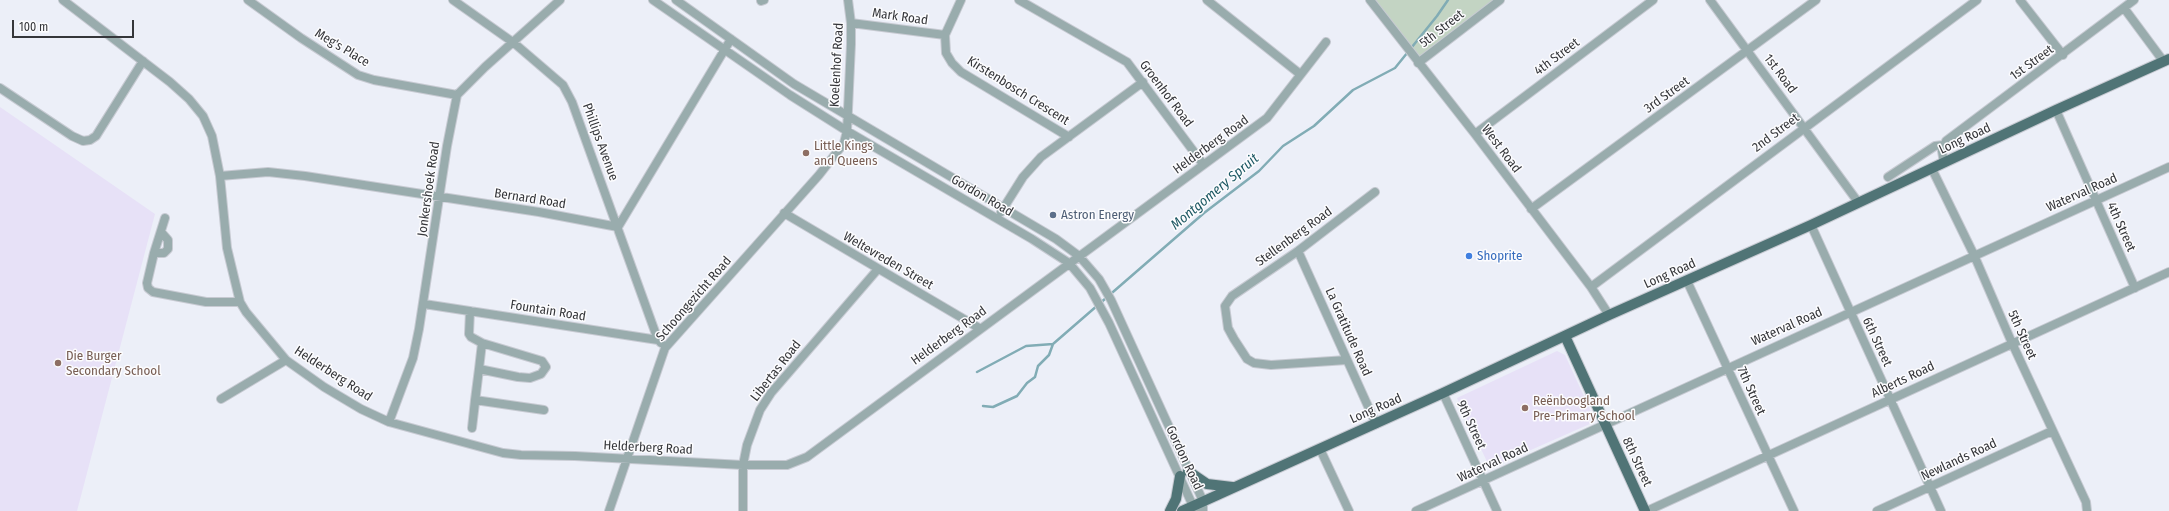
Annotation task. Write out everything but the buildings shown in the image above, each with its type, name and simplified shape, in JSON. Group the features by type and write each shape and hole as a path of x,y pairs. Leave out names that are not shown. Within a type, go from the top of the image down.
{"main road":[{"name":"Long Road","path":"1182,511 1203,506 1237,486 1376,424 1608,315 1811,226 1858,202 1944,164 2056,110 2167,60"},
{"name":"8th Street","path":"1565,336 1604,424 1646,511"},
{"path":"1170,511 1184,474 1207,484 1223,487 1237,486"}],"street":[{"name":"Helderberg Road","path":"63,0 143,61 189,99 203,116 212,136 220,176 227,248 240,302 246,312 286,360 324,387 361,409 390,422 503,453 521,456 626,459 743,465 787,465 807,457 979,328 1267,118 1326,42"},
{"name":"Meg's Place","path":"248,0 301,38 358,74 374,80 458,95"},
{"name":"Phillips Avenue","path":"453,0 514,43 559,80 568,92 658,340"},
{"path":"458,95 485,67 514,43 560,0"},
{"name":"Gordon Road","path":"653,0 724,50 847,131 998,219 1069,263 1087,284 1099,305 1184,474 1203,506"},
{"name":"Gordon Road","path":"676,0 794,84 1058,240 1079,256 1091,268 1109,296 1160,405 1196,508"},
{"name":"Koelenhof Road","path":"847,131 846,116 851,23 848,0"},
{"path":"945,35 961,0"},
{"name":"Groenhof Road","path":"1019,0 1126,62 1143,82 1203,164"},
{"path":"1207,0 1300,74"},
{"name":"West Road","path":"1370,0 1475,134 1590,287 1608,315"},
{"name":"5th Street","path":"1418,63 1500,0"},
{"name":"4th Street","path":"1475,134 1653,0"},
{"name":"1st Road","path":"1710,0 1805,127 1858,202"},
{"name":"3rd Street","path":"1531,209 1816,0"},
{"name":"2nd Street","path":"1590,287 1977,0"},
{"path":"2020,0 2063,55"},
{"name":"1st Street","path":"1888,177 1935,146 1943,145 2134,0"},
{"path":"2124,8 2167,60"},
{"name":"Mark Road","path":"851,23 945,35"},
{"name":"Kirstenbosch Crescent","path":"945,35 944,42 949,59 961,72 1069,137"},
{"path":"618,227 731,39"},
{"path":"0,88 72,136 83,141 90,140 96,136 143,61"},
{"path":"998,219 1030,168 1048,151 1143,82"},
{"name":"Jonkershoek Road","path":"390,422 412,358 424,304 447,146 458,95"},
{"name":"4th Street","path":"2056,110 2135,288"},
{"name":"Schoongezicht Road","path":"609,511 665,348 842,146 847,131"},
{"path":"1943,145 1942,155 1944,164"},
{"name":"Waterval Road","path":"1416,511 1727,367 2169,167"},
{"name":"5th Street","path":"1932,169 1974,255 2012,343 2086,502 2087,511"},
{"name":"Bernard Road","path":"220,176 268,172 539,212 618,227"},
{"name":"Stellenberg Road","path":"1347,360 1271,365 1254,363 1247,359 1241,351 1228,328 1224,306 1227,301 1298,251 1375,192"},
{"name":"Weltevreden Street","path":"784,213 979,328"},
{"path":"165,218 154,252 147,282 148,288 153,292 206,302 240,302"},
{"name":"6th Street","path":"1811,226 1941,511"},
{"path":"154,252 164,253 168,249 168,240 161,232"},
{"name":"La Gratitude Road","path":"1298,251 1376,424"},
{"name":"Libertas Road","path":"743,511 743,465 754,425 760,410 771,393 878,269"},
{"name":"Alberts Road","path":"1646,511 2169,272"},
{"name":"7th Street","path":"1687,281 1794,511"},
{"name":"Fountain Road","path":"424,304 658,340"},
{"path":"470,311 469,334 476,340 542,361 546,367 541,374 530,378 479,369"},
{"path":"658,340 665,348"},
{"path":"479,369 474,406 472,428 474,414 474,407 475,400 479,369 482,343"},
{"path":"221,399 286,360"},
{"name":"9th Street","path":"1443,393 1497,511"},
{"path":"475,400 544,410"},
{"name":"Newlands Road","path":"1877,511 2052,431"},
{"path":"1320,449 1349,511"}],"shaded area":[{"name":"Die Burger Secondary School","path":"0,107 155,214 77,511 0,511"},
{"name":"Reënboogland Pre-Primary School","path":"1557,351 1565,355 1594,418 1592,423 1490,468 1457,398"}],"green space":[{"path":"1371,0 1497,0 1418,60"}],"waterway":[{"name":"Montgomery Spruit","path":"977,372 1026,346 1053,344 1204,213 1259,171 1283,146 1314,126 1353,90 1395,68 1448,0"},
{"path":"983,406 993,407 1017,396 1027,383 1035,377 1038,366 1049,355 1053,344"}],"place":[{"name":"Little Kings and Queens","path":"806,153"},
{"name":"Astron Energy","path":"1053,215"},
{"name":"Shoprite","path":"1469,256"},
{"name":"Die Burger Secondary School","path":"58,363"},
{"name":"Reënboogland Pre-Primary School","path":"1525,408"}]}
